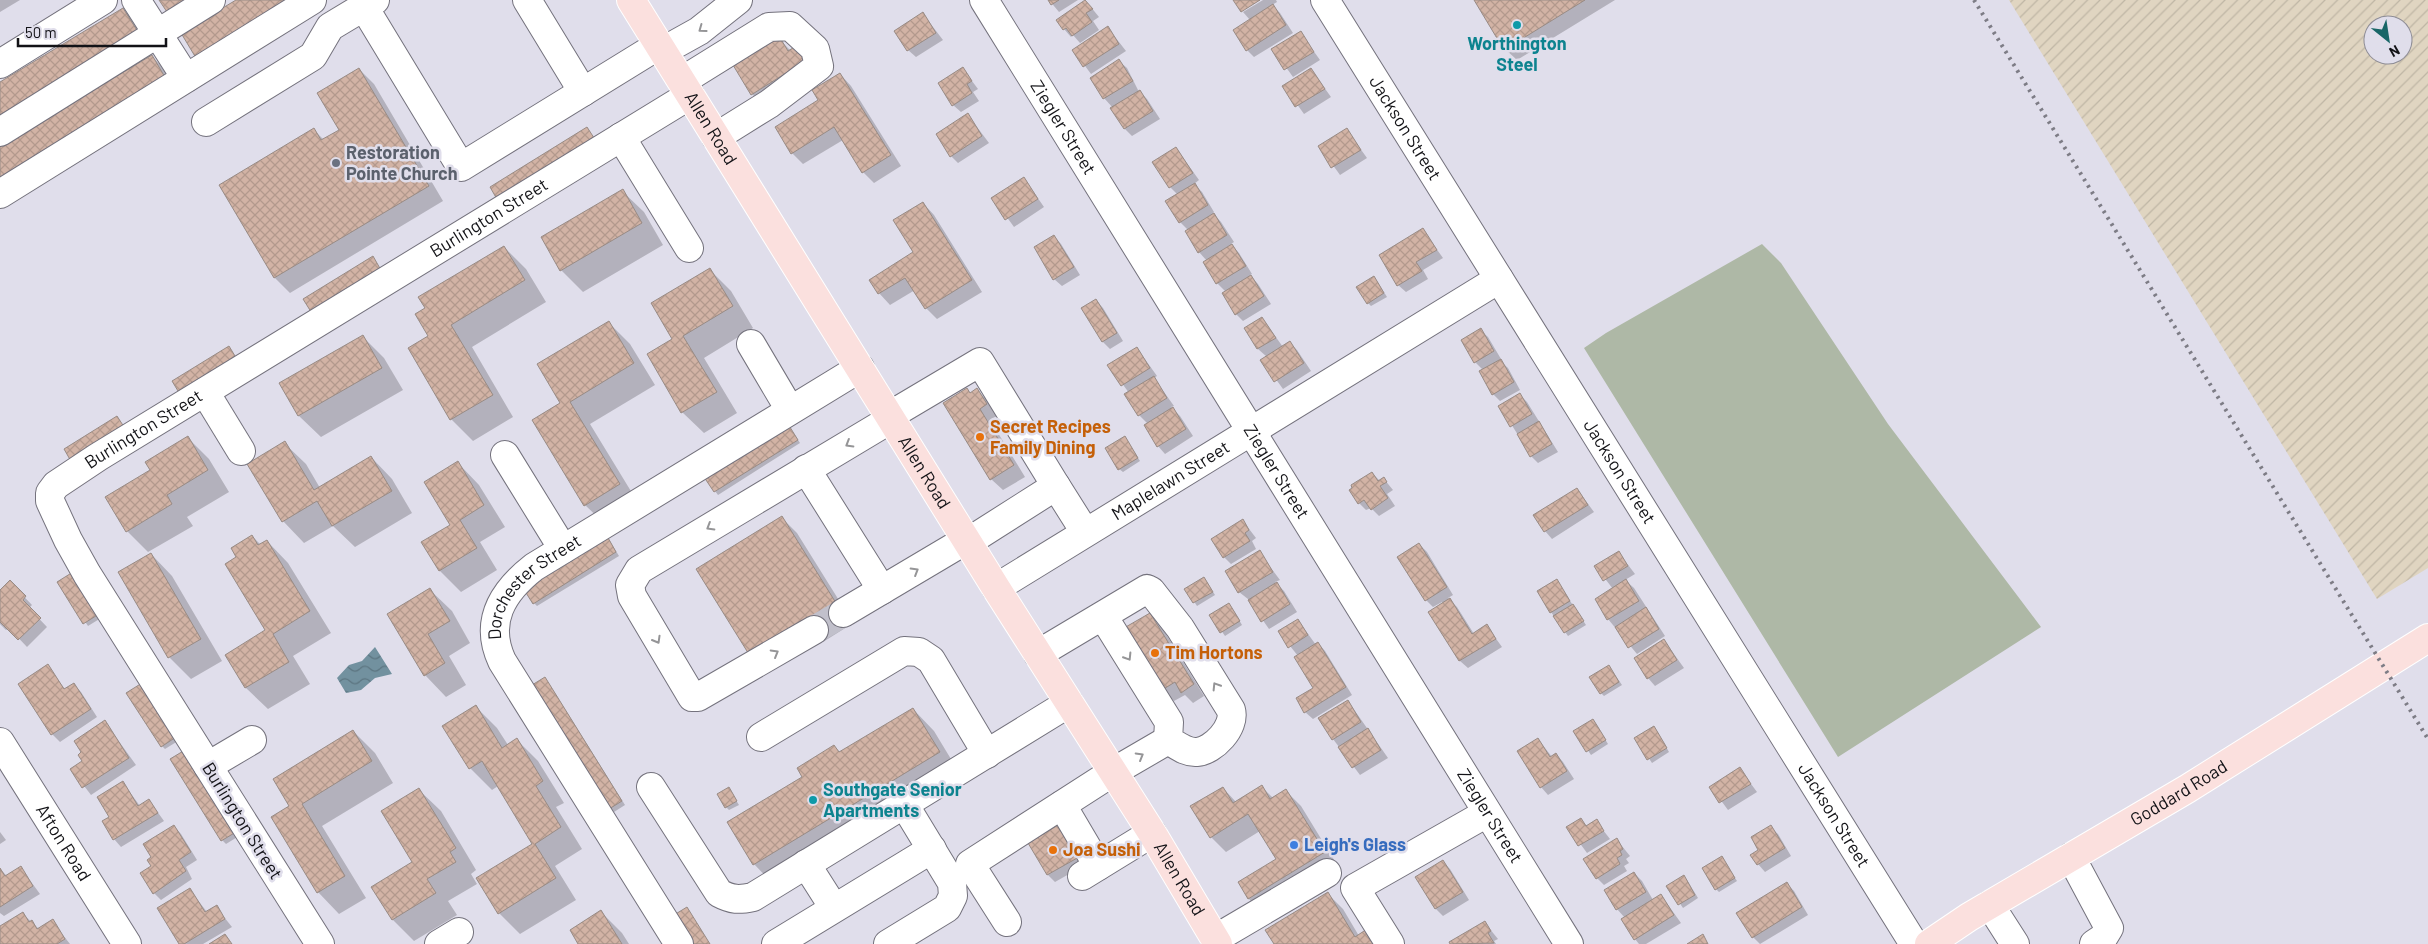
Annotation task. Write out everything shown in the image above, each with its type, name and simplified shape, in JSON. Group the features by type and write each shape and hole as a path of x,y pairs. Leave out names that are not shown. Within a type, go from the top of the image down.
{"main road":[{"name":"Allen Road","path":"631,0 996,588 1152,833 1217,942"},
{"name":"Goddard Road","path":"1929,944 1990,905 2187,789 2428,638"}],"street":[{"path":"0,64 103,0"},
{"path":"136,0 186,78"},
{"path":"0,132 211,0"},
{"path":"0,194 312,0"},
{"path":"528,0 583,92"},
{"path":"206,122 313,56 330,27 370,3 461,167 583,92 661,48 699,31 738,0"},
{"name":"Ziegler Street","path":"984,0 1569,944"},
{"name":"Jackson Street","path":"1325,0 1914,944"},
{"name":"Burlington Street","path":"320,944 87,574 68,540 50,501 50,493 56,484 621,137 769,27 790,26 815,49 820,66 769,104 716,137"},
{"path":"621,137 689,248"},
{"name":"Maplelawn Street","path":"996,588 1499,279"},
{"path":"751,344 790,410"},
{"path":"814,630 698,697 692,698 632,596 630,585 639,570 980,362 1085,532"},
{"name":"Dorchester Street","path":"679,944 502,661 496,646 494,628 500,604 522,576 860,368"},
{"path":"205,392 241,451"},
{"path":"505,455 564,549"},
{"path":"806,469 882,590"},
{"path":"843,613 967,541 1056,486"},
{"path":"1007,922 970,864 1113,772 1178,723 1190,733 1198,734 1231,721 1231,710 1180,628 1154,593 1147,589 1038,654"},
{"path":"1102,616 1168,731"},
{"path":"761,737 904,651 919,652 931,660 987,754"},
{"path":"651,787 719,893 732,900 752,897 1069,703"},
{"path":"208,766 252,740"},
{"name":"Afton Road","path":"0,742 127,944"},
{"path":"888,944 947,908 954,896 952,883 904,804"},
{"path":"1062,805 1090,871 1152,833"},
{"path":"1390,944 1355,888 1487,812"},
{"path":"776,944 932,849"},
{"path":"2071,857 2109,928 2103,938 2094,944"},
{"path":"806,864 834,908"},
{"path":"1217,942 1327,873"},
{"path":"1990,905 2015,944"}],"shaded area":[{"path":"2009,0 2428,0 2428,568 2377,599"}],"green space":[{"path":"1762,244 1781,263 1888,424 2041,627 1838,757 1584,348 1606,333"}],"water":[{"path":"375,647 392,674 375,678 361,690 346,693 337,678 349,665 362,661"}],"building":[{"path":"159,0 187,0 167,12"},
{"path":"236,0 292,0 196,58 181,33"},
{"path":"1048,0 1059,0 1051,5"},
{"path":"1085,0 1093,9 1086,13 1092,22 1072,36 1066,28 1063,30 1056,20"},
{"path":"1233,0 1260,0 1241,12"},
{"name":"Worthington Steel","path":"1474,0 1585,0 1504,50"},
{"path":"1273,4 1286,25 1246,51 1233,30"},
{"path":"123,8 138,32 0,115 0,82"},
{"path":"923,12 936,33 907,51 894,31"},
{"path":"1108,26 1119,44 1083,67 1072,50"},
{"path":"1301,31 1314,52 1284,70 1271,49"},
{"path":"779,36 788,51 801,43 810,58 751,95 733,65"},
{"path":"152,55 166,79 0,179 0,146"},
{"path":"1119,59 1133,81 1103,99 1090,78"},
{"path":"963,67 972,81 967,84 972,93 952,106 938,83"},
{"name":"Restoration Pointe Church","path":"359,68 429,186 274,278 219,185 314,128 321,140 339,130 317,93"},
{"path":"1311,68 1325,89 1295,107 1282,86"},
{"path":"840,73 891,155 862,173 834,127 791,154 775,127 818,100 812,90"},
{"path":"1140,90 1153,111 1124,129 1110,108"},
{"path":"968,113 982,136 950,157 936,134"},
{"path":"587,127 596,141 498,201 490,187"},
{"path":"1347,128 1361,150 1331,168 1318,146"},
{"path":"1176,147 1193,173 1169,188 1152,162"},
{"path":"1024,177 1038,199 1005,220 991,198"},
{"path":"1195,183 1208,205 1179,223 1165,201"},
{"path":"623,189 642,223 560,271 541,237"},
{"path":"923,202 972,280 925,309 905,278 878,294 869,280 913,252 893,220"},
{"path":"1214,213 1227,235 1198,253 1185,231"},
{"path":"1423,228 1437,250 1416,262 1422,271 1397,286 1379,255"},
{"path":"1054,235 1074,267 1053,280 1034,247"},
{"path":"1232,244 1246,266 1216,284 1203,262"},
{"path":"504,246 525,280 451,325 493,395 450,420 408,348 428,336 415,314 425,308 418,297"},
{"path":"373,256 382,272 313,315 303,299"},
{"path":"710,268 733,306 683,336 717,392 681,413 647,354 672,339 651,303"},
{"path":"1251,275 1264,296 1235,315 1222,293"},
{"path":"1374,276 1384,293 1367,304 1356,287"},
{"path":"1096,299 1117,333 1102,342 1081,308"},
{"path":"1262,317 1276,338 1257,349 1244,328"},
{"path":"609,321 634,363 570,402 620,484 584,506 532,420 560,403 537,364"},
{"path":"1481,328 1494,351 1474,363 1461,340"},
{"path":"363,335 382,368 298,416 279,383"},
{"path":"1290,341 1304,363 1274,382 1260,360"},
{"path":"229,346 238,361 181,396 172,381"},
{"path":"1137,347 1150,368 1121,386 1107,365"},
{"path":"1501,359 1514,382 1492,395 1479,371"},
{"path":"1154,376 1167,398 1138,416 1124,394"},
{"name":"Secret Recipes Family Dining","path":"967,388 970,393 977,388 987,404 980,409 1014,465 990,480 943,403"},
{"path":"1520,393 1532,414 1510,427 1498,406"},
{"path":"1173,407 1186,429 1157,447 1144,425"},
{"path":"117,416 126,430 72,463 64,449"},
{"path":"1539,421 1552,444 1530,457 1517,434"},
{"path":"788,424 798,440 714,492 704,477"},
{"path":"188,436 208,470 167,495 172,504 126,532 105,497 150,470 145,462"},
{"path":"1125,436 1138,458 1118,470 1105,448"},
{"path":"285,441 314,490 371,456 392,491 332,526 317,501 282,522 247,464"},
{"path":"458,461 484,505 460,520 477,548 439,571 421,542 450,525 424,482"},
{"path":"1372,472 1378,481 1384,477 1387,482 1380,486 1388,498 1371,510 1364,500 1358,504 1349,490 1352,488 1351,485"},
{"path":"1577,488 1588,505 1544,532 1533,515"},
{"path":"782,516 836,603 750,656 696,569"},
{"path":"1243,519 1249,530 1245,533 1250,541 1223,558 1211,539"},
{"path":"252,535 258,545 267,540 310,611 273,634 289,662 245,688 225,655 265,630 225,564 236,557 231,548"},
{"path":"607,536 616,552 533,604 523,588"},
{"path":"1419,543 1447,587 1425,601 1397,557"},
{"path":"1260,550 1273,572 1238,593 1225,571"},
{"path":"1619,551 1628,566 1603,581 1594,566"},
{"path":"151,553 201,639 168,658 118,572"},
{"path":"73,572 99,614 83,624 57,582"},
{"path":"1204,577 1213,592 1193,603 1184,589"},
{"path":"1557,579 1570,601 1550,613 1537,591"},
{"path":"1626,579 1639,601 1607,620 1595,599"},
{"path":"10,580 26,596 23,600 41,618 18,640 0,622 0,590"},
{"path":"1277,582 1290,604 1261,622 1248,600"},
{"path":"430,588 450,621 428,634 445,663 424,676 387,614"},
{"path":"1450,598 1472,634 1487,624 1496,639 1459,661 1428,612"},
{"path":"836,603 848,622 819,639 807,620"},
{"path":"1229,603 1240,621 1220,633 1209,615"},
{"path":"1573,604 1584,621 1564,633 1553,616"},
{"path":"1646,607 1659,629 1628,648 1615,627"},
{"name":"Tim Hortons","path":"1150,613 1194,684 1181,693 1175,682 1162,690 1124,628"},
{"path":"1298,619 1308,635 1288,648 1278,631"},
{"path":"1664,639 1677,660 1647,679 1634,658"},
{"path":"1318,642 1346,687 1304,713 1296,698 1313,688 1294,657"},
{"path":"48,664 64,689 74,683 91,709 51,735 18,684"},
{"path":"1609,665 1619,682 1600,694 1589,677"},
{"path":"545,677 622,801 609,809 532,685"},
{"path":"142,683 176,737 161,747 126,693"},
{"path":"1348,700 1361,722 1332,740 1318,718"},
{"path":"476,705 502,748 517,738 543,781 536,786 561,827 535,844 556,878 498,914 476,878 532,844 482,761 469,769 442,726"},
{"name":"Southgate Senior Apartments","path":"913,708 940,752 753,865 727,822 802,777 797,768 834,745 839,752"},
{"path":"1593,719 1606,740 1586,752 1573,731"},
{"path":"105,720 129,758 82,788 70,769 82,761 78,755 81,752 74,741"},
{"path":"1654,726 1667,748 1647,760 1634,738"},
{"path":"1368,728 1381,750 1352,768 1338,747"},
{"path":"353,730 372,761 302,804 345,876 317,893 271,817 289,806 273,779"},
{"path":"1538,738 1550,757 1556,753 1567,771 1540,788 1517,751"},
{"path":"185,750 236,832 221,841 170,759"},
{"path":"1740,767 1751,784 1719,803 1709,787"},
{"path":"123,781 138,806 149,799 158,813 113,840 102,821 109,817 97,797"},
{"name":"Leigh's Glass","path":"1262,785 1270,799 1286,789 1325,852 1248,899 1238,882 1276,859 1248,814 1210,838 1190,806 1223,787 1233,803"},
{"path":"729,787 737,801 725,808 717,794"},
{"path":"419,788 456,848 450,852 456,862 427,879 436,893 392,920 371,887 412,862 381,811"},
{"path":"1581,818 1586,826 1597,819 1604,831 1578,846 1566,827"},
{"name":"Joa Sushi","path":"1060,824 1079,857 1047,875 1028,843"},
{"path":"174,825 191,852 179,860 186,871 153,894 140,873 151,866 147,860 151,857 143,844"},
{"path":"1771,825 1785,848 1757,865 1750,855 1758,850 1751,837"},
{"path":"1617,838 1623,849 1620,851 1622,855 1617,858 1620,864 1596,879 1583,859"},
{"path":"1722,856 1735,878 1715,890 1702,868"},
{"path":"1443,860 1463,892 1435,909 1415,877"},
{"path":"21,866 33,886 0,907 0,868 5,876"},
{"path":"1634,872 1646,892 1616,910 1604,890"},
{"path":"1684,875 1695,895 1678,905 1666,886"},
{"path":"1787,882 1802,907 1752,938 1736,913"},
{"path":"190,888 205,912 217,905 225,919 184,944 179,944 157,908"},
{"path":"1328,892 1355,937 1370,927 1380,944 1274,944 1265,930"},
{"path":"1661,894 1674,915 1634,940 1621,919"},
{"path":"687,907 710,944 691,944 674,915"},
{"path":"601,910 622,944 578,944 570,930"},
{"path":"23,912 29,922 32,920 37,929 53,919 65,939 57,944 0,944 0,926"},
{"path":"1485,921 1491,931 1488,933 1494,943 1450,944 1449,942"},
{"path":"225,934 232,944 209,944"},
{"path":"1703,934 1708,944 1687,944"}],"tunnel":[{"path":"814,630 843,613"}],"railway":[{"path":"1974,0 2428,739"}],"place":[{"name":"Worthington Steel","path":"1517,25"},
{"name":"Restoration Pointe Church","path":"336,163"},
{"name":"Secret Recipes Family Dining","path":"980,437"},
{"name":"Tim Hortons","path":"1155,653"},
{"name":"Southgate Senior Apartments","path":"813,800"},
{"name":"Leigh's Glass","path":"1294,845"},
{"name":"Joa Sushi","path":"1053,850"}]}
